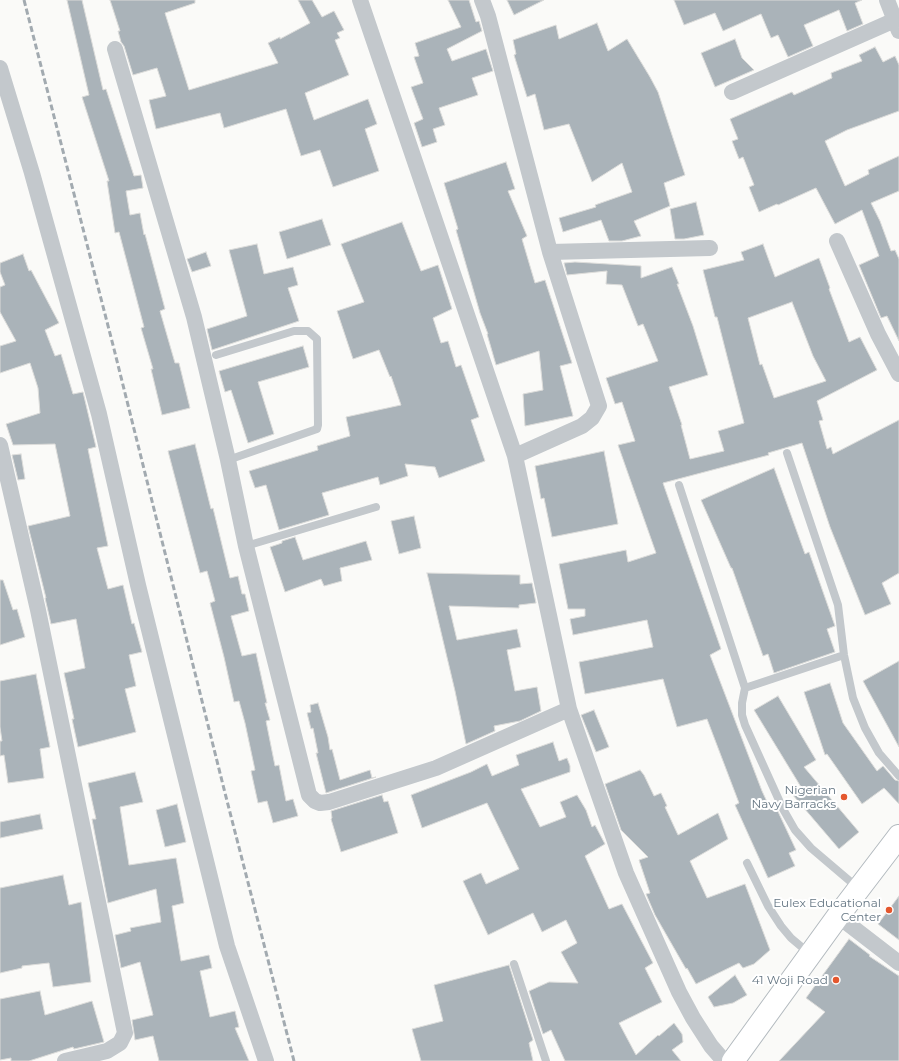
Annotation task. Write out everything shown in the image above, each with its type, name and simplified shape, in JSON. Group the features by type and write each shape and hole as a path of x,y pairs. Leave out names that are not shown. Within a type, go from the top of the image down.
{"main road":[{"path":"733,1061 838,916 899,836"}],"street":[{"path":"360,0 514,456 569,709 626,873 679,992 693,1018 711,1046 724,1061"},
{"path":"482,0 488,16 550,252 599,406 592,418 582,426 514,456"},
{"path":"732,92 897,26 887,0"},
{"path":"115,49 194,318 228,460 246,546 310,796 315,801 320,803 328,802 436,768 569,709"},
{"path":"0,68 32,173 99,414 140,593 227,946 266,1061"},
{"path":"837,241 878,334 899,374"},
{"path":"550,252 710,248"},
{"path":"0,445 38,610 125,1033 120,1043 107,1051 65,1061"},
{"path":"838,916 899,963"}],"lane":[{"path":"216,355 294,331 308,331 317,339 317,429 228,460"},
{"path":"787,453 838,605 844,655 853,698 865,728 879,753 899,776"},
{"path":"679,485 745,688 742,715 745,725 783,810 796,830 811,848 859,888"},
{"path":"246,546 376,507"},
{"path":"745,688 844,655"},
{"path":"748,863 768,906 780,926 791,938 810,954"},
{"path":"514,964 546,1061"}],"building":[{"path":"67,0 82,0 103,90 106,89 134,176 141,175 143,188 126,191 130,215 140,213 144,235 145,234 165,309 160,311 175,363 179,363 190,408 162,415 151,369 153,369 141,328 144,327 119,232 115,233 107,181 109,181 82,97 89,95"},
{"path":"110,0 195,0 195,3 165,13 189,90 278,63 268,43 280,37 280,39 310,23 298,0 312,0 322,17 334,11 344,30 337,33 340,38 335,40 349,75 305,93 314,120 368,99 377,124 365,129 379,171 333,187 320,150 301,156 286,109 224,128 220,113 156,129 149,100 166,96 157,68 133,75 124,46 121,42 118,31 120,31"},
{"path":"448,0 469,0 476,22 479,21 482,31 447,49 452,61 486,49 493,71 472,78 478,95 439,108 445,125 433,129 437,142 422,147 414,123 423,119 411,87 423,83 414,57 419,56 415,43 461,27"},
{"path":"507,0 544,0 514,15"},
{"path":"674,0 862,0 855,3 863,24 847,31 839,10 804,25 813,46 788,57 778,35 771,38 761,14 723,31 715,13 684,25"},
{"path":"597,23 608,51 627,39 650,77 658,92 685,175 664,183 670,206 634,221 641,236 622,241 609,241 601,220 563,232 559,218 596,207 595,205 632,192 622,163 592,182 569,124 544,130 535,94 527,97 514,55 516,54 513,40 556,25 559,39"},
{"path":"735,39 742,58 754,70 715,87 701,53"},
{"path":"875,47 883,62 895,56 899,65 899,111 847,130 825,141 845,186 869,174 868,170 899,156 899,191 871,203 880,221 891,251 895,250 899,259 899,341 887,316 881,318 859,265 879,256 862,210 835,224 816,188 759,212 749,187 754,185 743,157 739,159 732,141 738,139 730,119 792,92 794,95 832,78 831,73 862,61 859,55"},
{"path":"506,162 515,189 508,191 527,236 522,239 535,283 545,280 572,363 560,366 573,416 525,426 523,394 543,390 539,351 496,365 456,230 458,229 444,183"},
{"path":"696,202 704,235 684,239 675,239 670,209"},
{"path":"322,219 331,245 287,259 279,232"},
{"path":"402,222 421,271 438,265 452,309 433,318 441,343 448,341 456,367 461,365 479,417 471,420 485,461 439,478 435,467 405,464 408,476 380,485 378,477 322,493 329,515 279,530 266,485 255,488 249,471 318,450 317,446 350,436 346,417 401,405 391,376 390,377 379,350 353,359 337,311 364,302 341,244"},
{"path":"257,244 264,274 293,267 298,285 288,288 299,321 212,350 207,329 247,316 229,250"},
{"path":"763,244 775,277 819,258 849,342 860,337 877,370 817,401 823,420 819,421 827,449 831,447 833,454 899,420 899,573 882,583 891,604 865,615 830,527 802,443 768,453 769,455 663,483 721,649 710,655 762,791 769,806 774,803 796,850 789,853 795,866 768,878 735,805 739,803 707,719 677,727 663,679 585,694 579,662 653,647 647,620 573,635 570,619 585,616 585,609 568,609 559,564 626,550 628,562 656,553 618,445 635,441 622,402 615,404 606,378 658,361 643,324 638,326 622,285 606,284 607,271 567,275 564,263 575,262 641,266 641,278 672,267 693,326 708,375 669,387 682,425 690,459 724,451 718,431 744,423 717,317 715,317 703,270 744,260 741,252","holes":["792,302 813,356 826,381 774,398 762,364 760,365 748,318"]},
{"path":"206,252 211,266 192,272 187,259"},
{"path":"23,254 29,271 31,270 59,323 45,330 55,356 61,354 73,394 83,392 96,447 88,449 108,546 97,548 108,589 123,585 132,624 134,623 142,652 129,655 136,686 125,689 136,732 78,747 72,719 74,719 64,673 85,668 76,619 51,624 28,526 70,516 55,444 13,445 6,424 40,413 38,388 30,363 0,373 0,346 16,341 0,312 0,287 5,285 0,272 0,263"},
{"path":"303,346 309,367 258,382 274,434 248,443 231,390 225,392 219,371"},
{"path":"195,444 211,509 213,508 230,578 238,576 242,594 245,594 249,611 231,616 242,656 256,653 267,703 265,703 270,720 266,721 275,766 279,765 286,801 293,799 298,816 273,823 267,801 258,803 251,771 255,770 245,723 239,701 234,702 210,603 215,601 207,571 200,573 168,451"},
{"path":"604,451 618,524 552,537 544,498 541,499 535,466"},
{"path":"21,454 25,479 18,480 12,455"},
{"path":"774,468 805,554 809,552 835,626 827,629 835,652 774,673 768,654 763,656 732,568 701,500"},
{"path":"414,516 421,548 399,554 391,521"},
{"path":"295,537 303,560 366,541 372,560 340,568 342,581 324,586 321,579 285,592 270,547"},
{"path":"427,573 520,575 520,584 532,583 536,603 519,605 519,608 449,606 457,640 517,629 521,647 507,650 515,691 537,687 541,711 520,721 494,726 495,731 466,744"},
{"path":"0,580 3,580 13,610 17,609 25,637 0,645"},
{"path":"899,661 899,747 863,681"},
{"path":"36,674 50,747 40,749 44,778 8,783 4,755 0,756 0,741 2,741 0,727 0,681"},
{"path":"830,683 843,723 877,771 883,766 895,780 899,781 899,804 884,788 862,804 827,754 825,755 804,692"},
{"path":"778,696 816,760 804,767 859,832 839,849 792,794 801,787 754,710"},
{"path":"318,703 328,737 330,750 332,749 340,780 370,770 372,778 376,777 326,793 316,753 318,753 313,728 311,729 307,713 311,712 310,705"},
{"path":"594,710 609,747 596,752 581,715"},
{"path":"553,742 559,761 567,758 570,766 570,772 521,789 540,827 566,817 560,802 577,795 586,810 592,827 595,825 605,844 585,856 609,909 622,904 653,963 645,968 662,1002 619,1023 636,1055 674,1023 682,1034 683,1042 672,1050 681,1061 565,1061 551,1030 543,1034 529,991 549,982 578,983 561,952 577,943 566,920 542,932 533,913 488,935 463,881 481,873 486,884 519,869 487,803 422,828 411,795 471,772 487,764 492,776 519,765 516,755"},
{"path":"640,770 654,796 661,793 667,806 665,807 678,835 718,813 728,839 690,861 707,898 745,884 770,950 754,964 743,968 739,963 696,984 687,968 686,969 655,915 646,894 650,893 639,860 648,857 621,830 605,784"},
{"path":"135,772 143,802 120,807 129,865 176,858 184,903 172,906 181,961 209,955 212,968 200,971 210,1017 235,1011 239,1027 235,1028 249,1061 159,1061 153,1036 135,1040 132,1020 153,1015 140,962 121,968 115,935 131,931 130,928 161,922 156,889 108,903 92,819 96,819 88,783"},
{"path":"382,795 384,802 388,801 398,833 341,852 331,819 331,811"},
{"path":"177,804 186,842 165,847 156,810"},
{"path":"40,814 43,829 0,838 0,822"},
{"path":"63,875 69,905 81,902 91,982 53,987 49,963 22,966 22,968 0,973 0,888"},
{"path":"899,896 899,940 878,924"},
{"path":"849,939 870,955 869,956 899,976 899,1061 779,1061 825,1012 806,998"},
{"path":"509,965 533,1040 529,1043 533,1061 421,1061 412,1029 443,1021 434,985"},
{"path":"735,975 747,995 733,1003 714,1007 708,997"},
{"path":"40,991 45,1015 92,1001 104,1042 74,1049 73,1047 29,1061 11,1061 11,1058 0,1060 0,999"}],"railway":[{"path":"24,0 294,1061"}],"place":[{"name":"Nigerian Navy Barracks","path":"844,797"},
{"name":"Eulex Educational Center","path":"889,910"},
{"name":"41 Woji Road","path":"836,980"}]}
